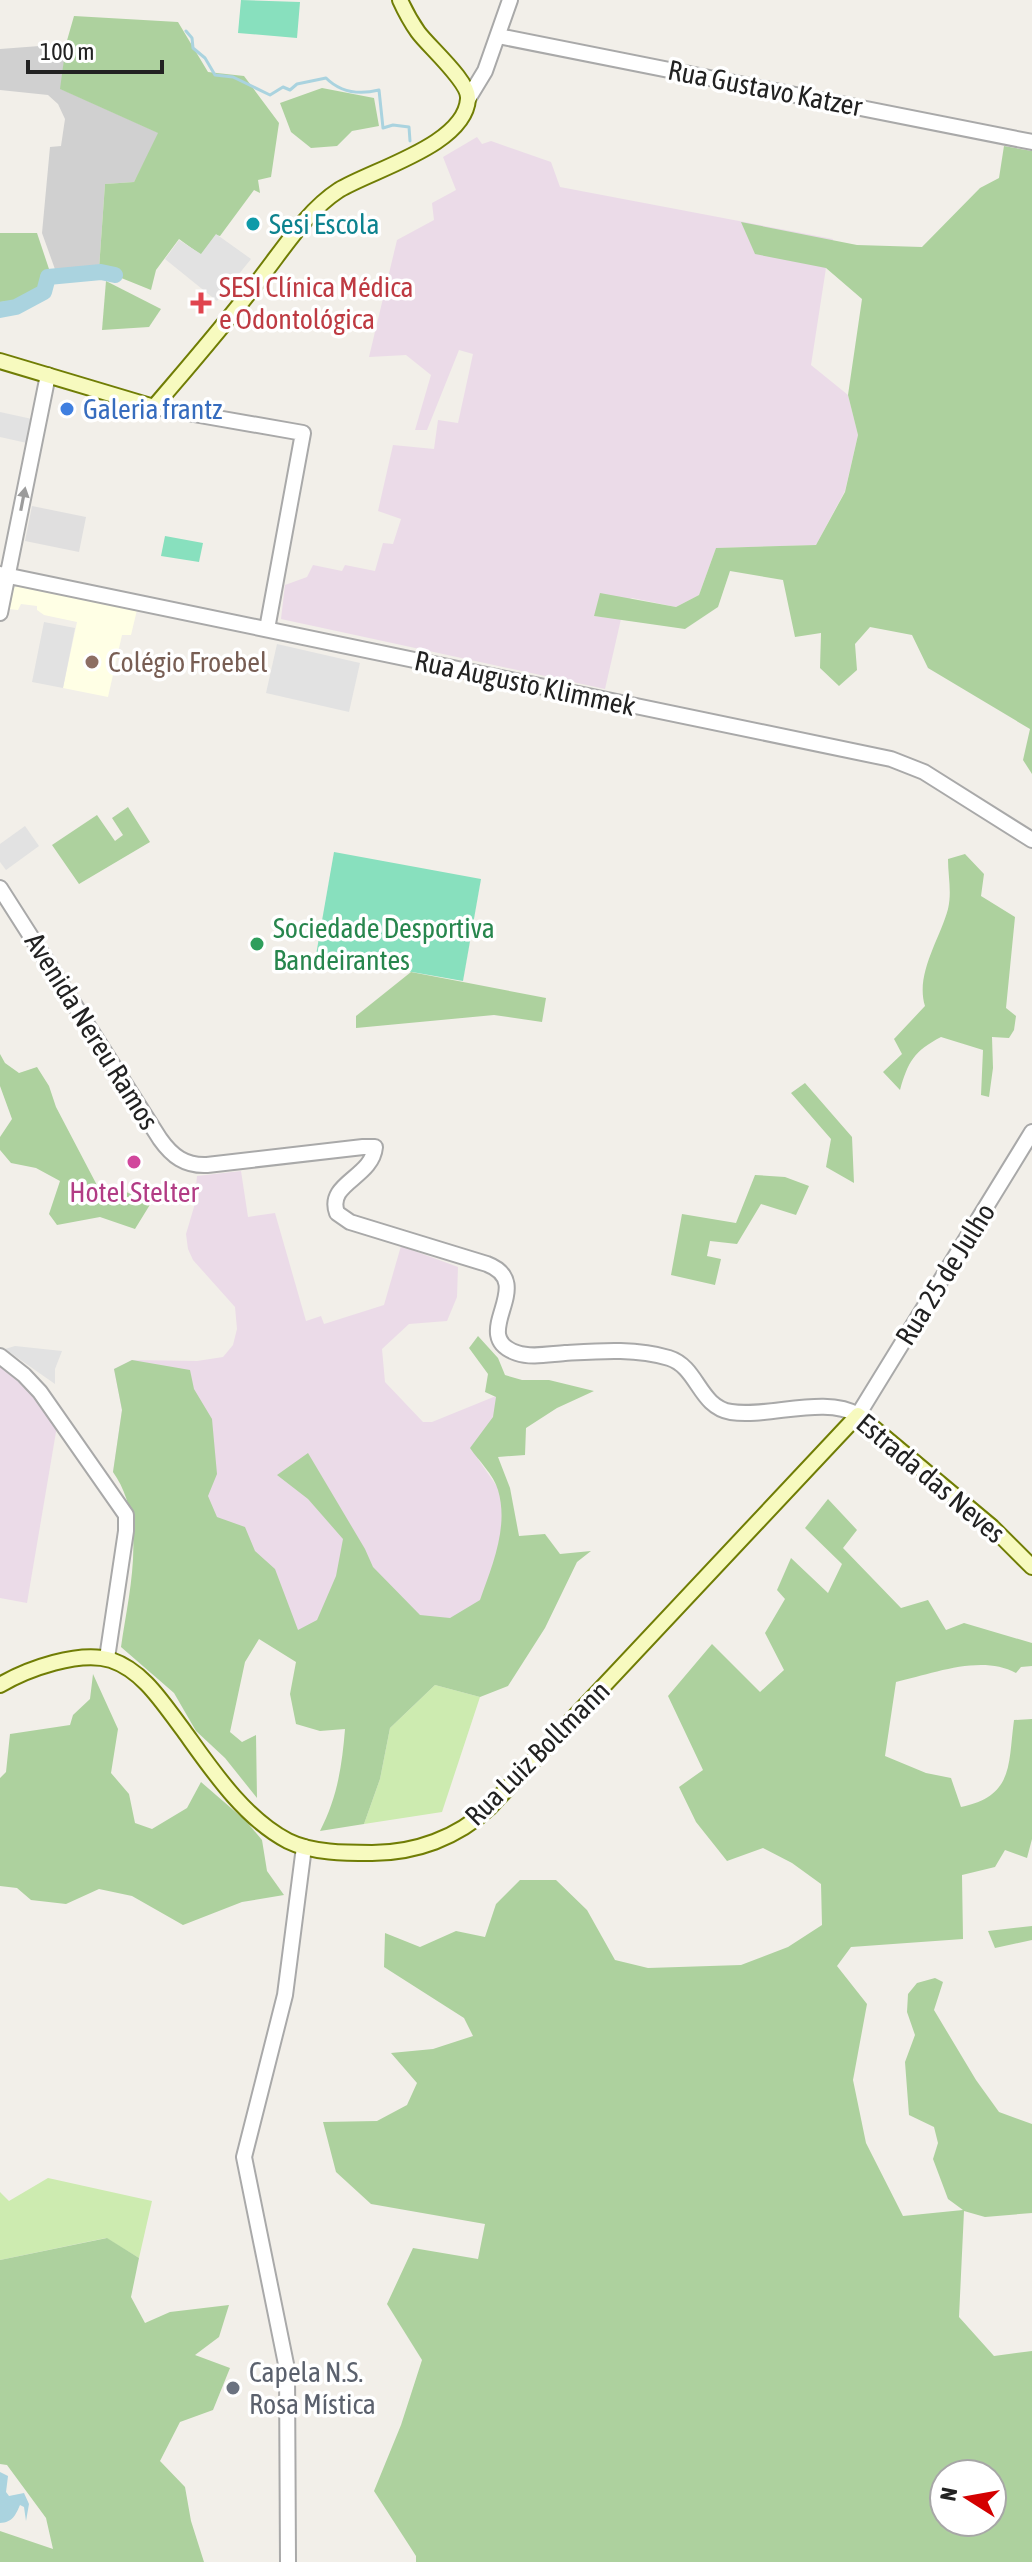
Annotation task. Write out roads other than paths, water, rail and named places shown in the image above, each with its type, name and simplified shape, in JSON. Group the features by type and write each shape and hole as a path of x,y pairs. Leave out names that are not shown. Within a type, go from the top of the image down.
{"main road":[{"path":"0,361 154,407 320,205 348,186 439,142 457,124 468,99 464,85 417,31 400,0"},
{"name":"Estrada das Neves","path":"858,1415 999,1533 1032,1567"},
{"name":"Rua Luiz Bollmann","path":"107,1658 123,1665 153,1691 217,1775 252,1814 278,1835 304,1847 355,1853 407,1850 456,1833 482,1815 858,1415"},
{"path":"0,1685 27,1671 53,1664 83,1658 107,1658"}],"street":[{"path":"468,99 482,78 510,0"},
{"name":"Rua Gustavo Katzer","path":"498,36 1032,142"},
{"path":"0,613 4,574 48,375"},
{"path":"154,407 303,433 267,629"},
{"name":"Rua Augusto Klimmek","path":"4,574 902,762 934,778 1032,840"},
{"name":"Avenida Nereu Ramos","path":"0,888 167,1148 179,1159 193,1164"},
{"name":"Rua 25 de Julho","path":"858,1415 1032,1132"},
{"name":"Estrada das Neves","path":"193,1164 375,1147 364,1171 339,1191 334,1202 337,1213 350,1222 501,1271 508,1287 497,1329 501,1341 510,1350 530,1355 609,1351 661,1356 686,1367 707,1398 722,1410 747,1413 837,1407 858,1415"},
{"path":"0,1356 24,1375 48,1402 126,1515 125,1542 107,1658"},
{"path":"288,2562 287,2369 244,2157 285,1995 304,1847"}],"water":[{"path":"0,2472 8,2476 6,2492 9,2496 24,2493 29,2504 26,2521 24,2507 20,2505 13,2518 0,2523"}],"waterway":[{"path":"186,31 192,38 193,48 205,58 215,75 233,77 270,95 283,87 290,90 297,84 326,78 350,91 379,90 383,128 393,125 409,127 410,141"},
{"path":"0,310 16,307 44,292 48,277 101,272 115,275"}],"place":[{"name":"Sesi Escola","path":"253,224"},
{"name":"SESI Clínica Médica e Odontológica","path":"201,303"},
{"name":"Galeria frantz","path":"67,409"},
{"name":"Colégio Froebel","path":"92,662"},
{"name":"Sociedade Desportiva Bandeirantes","path":"257,944"},
{"name":"Hotel Stelter","path":"134,1162"},
{"name":"Capela N.S. Rosa Mística","path":"233,2388"}]}
